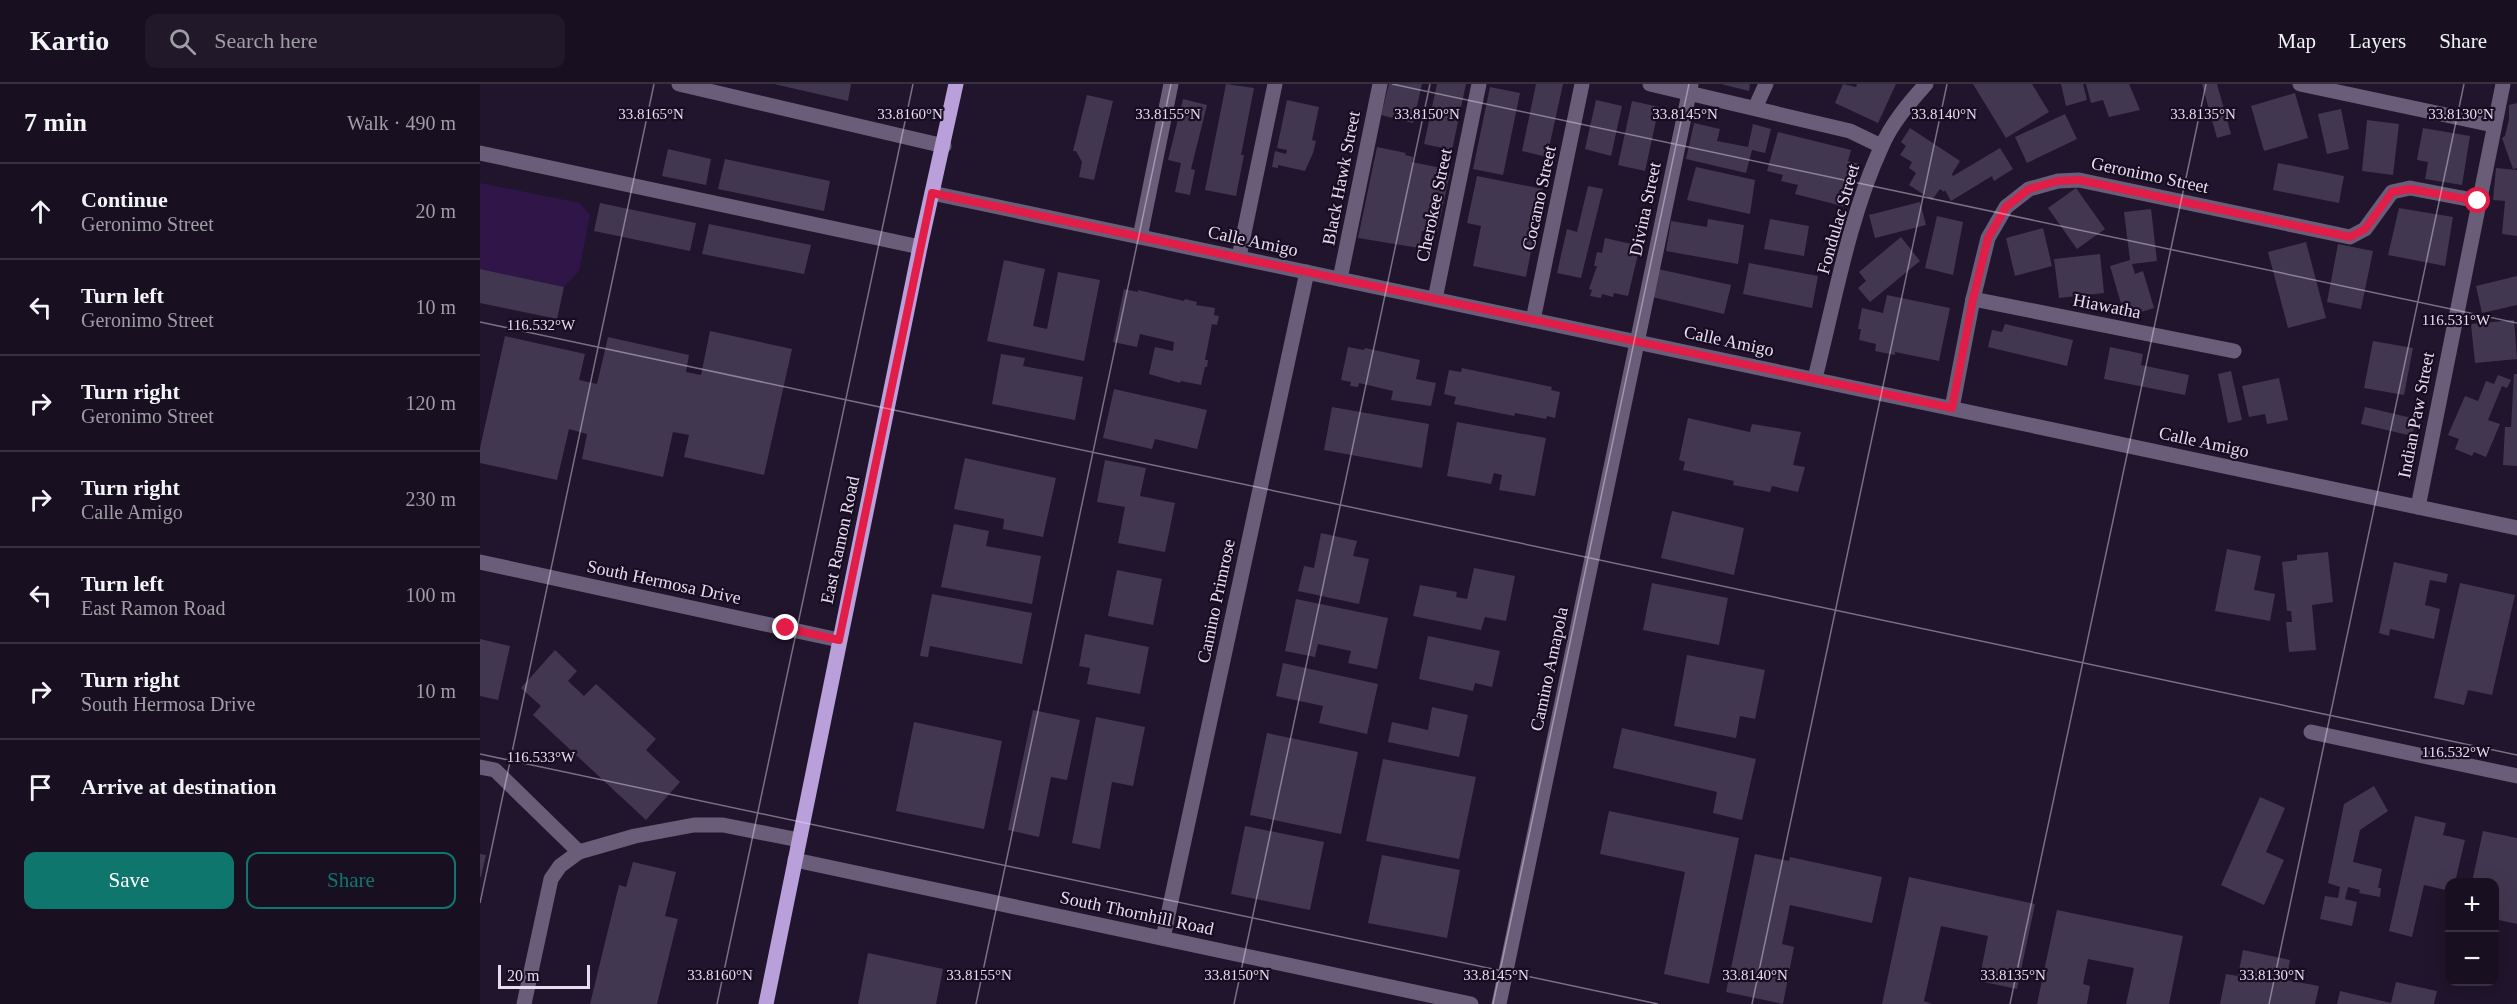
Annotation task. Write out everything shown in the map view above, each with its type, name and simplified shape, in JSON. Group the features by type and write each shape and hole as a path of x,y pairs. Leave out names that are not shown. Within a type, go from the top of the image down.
{"main road":[{"name":"East Ramon Road","path":"766,1004 839,640 956,84"}],"street":[{"path":"679,84 944,146"},
{"path":"1140,237 1171,84"},
{"path":"1239,257 1275,84"},
{"name":"Black Hawk Street","path":"1340,279 1380,84"},
{"name":"Cherokee Street","path":"1435,299 1479,84"},
{"name":"Cocamo Street","path":"1533,320 1582,84"},
{"path":"1650,84 1690,88 1755,108 1850,131 1881,146"},
{"path":"1755,108 1766,84"},
{"name":"Fondulac Street","path":"1815,378 1861,198 1881,146 1907,105 1926,84"},
{"path":"2300,84 2493,125"},
{"name":"Indian Paw Street","path":"2418,507 2503,84"},
{"name":"Divina Street","path":"1637,342 1690,88"},
{"path":"480,153 920,248"},
{"name":"Geronimo Street","path":"1952,408 1973,299 1988,238 2006,207 2029,189 2058,181 2079,180 2350,237 2365,229 2392,192 2410,189 2478,201"},
{"name":"Calle Amigo","path":"932,193 2517,528"},
{"name":"Camino Primrose","path":"1163,938 1307,272"},
{"name":"Hiawatha","path":"1973,299 2234,351"},
{"name":"Camino Amapola","path":"1499,1004 1637,342"},
{"name":"South Hermosa Drive","path":"480,562 839,640"},
{"path":"2311,732 2517,776"},
{"path":"480,767 495,771 579,852"},
{"path":"524,1004 551,879 560,866 579,852 635,836 694,825 723,825 799,840"},
{"name":"South Thornhill Road","path":"795,860 1471,1004"}],"shaded area":[{"path":"480,183 580,203 590,215 579,271 564,287 480,269"}],"building":[{"path":"774,84 851,84 848,101"},
{"path":"1226,84 1254,88 1241,155 1244,155 1236,196 1205,190"},
{"path":"1389,84 1422,84 1413,123 1381,115"},
{"path":"1437,84 1466,84 1452,150 1424,144"},
{"path":"1536,84 1563,84 1547,157 1522,151"},
{"path":"1721,84 1750,84 1749,91"},
{"path":"1843,84 1856,87 1857,84 1896,84 1878,123 1835,103"},
{"path":"1973,84 2032,84 2049,112 2006,138"},
{"path":"2061,84 2083,84 2087,100 2066,106"},
{"path":"2086,84 2129,84 2140,110 2109,117 2103,100 2091,103"},
{"path":"2202,84 2217,84 2231,134 2217,138"},
{"path":"1490,87 1520,93 1503,175 1473,169"},
{"path":"2295,93 2308,138 2264,151 2251,106"},
{"path":"1087,95 1113,101 1094,180 1079,177 1082,162 1076,151 1073,151"},
{"path":"1183,99 1207,105 1191,169 1195,170 1190,195 1175,192 1181,163 1168,160"},
{"path":"1287,100 1319,107 1312,140 1316,141 1305,171 1278,165 1278,168 1272,167 1275,151 1286,154 1287,150 1277,148"},
{"path":"1596,100 1622,106 1611,156 1585,149"},
{"path":"1632,101 1659,107 1645,171 1618,165"},
{"path":"2517,103 2517,168 2513,169 2502,138 2505,136 2509,119 2509,105"},
{"path":"2341,109 2349,149 2327,154 2318,114"},
{"path":"2065,114 2077,139 2027,163 2015,137"},
{"path":"2367,120 2399,124 2393,175 2362,171"},
{"path":"1694,123 1720,129 1717,141 1748,147 1753,124 1771,129 1765,153 1752,150 1746,173 1686,159"},
{"path":"1910,128 1960,161 1953,176 2000,148 2013,169 1994,181 1992,176 1951,201 1945,190 1944,192 1940,189 1932,200 1909,185 1916,173 1909,168 1912,162 1900,155 1906,146 1901,142"},
{"path":"2423,128 2470,136 2462,185 2425,179 2428,162 2417,160"},
{"path":"1778,132 1851,150 1848,161 1860,164 1846,207 1795,194 1798,185 1781,181 1783,175 1767,171"},
{"path":"1377,147 1406,153 1405,155 1413,157 1412,162 1446,169 1445,172 1450,173 1437,232 1422,231 1419,248 1358,238"},
{"path":"668,149 711,159 706,185 662,176"},
{"path":"725,159 830,181 824,211 718,189"},
{"path":"2278,163 2344,176 2339,203 2273,190"},
{"path":"1696,167 1755,180 1750,214 1687,200"},
{"path":"2496,168 2517,170 2517,236 2502,234 2505,201 2493,200"},
{"path":"1477,176 1543,189 1526,277 1473,266 1481,226 1467,223"},
{"path":"1588,186 1603,189 1581,278 1557,273 1567,229 1577,232"},
{"path":"2076,188 2105,229 2077,249 2048,208"},
{"path":"1920,202 1926,225 1875,238 1869,215"},
{"path":"600,203 696,223 690,251 594,231"},
{"path":"2399,208 2453,217 2445,266 2388,255"},
{"path":"2151,209 2157,261 2132,264 2135,274 2143,271 2154,308 2125,317 2110,266 2130,260 2124,212"},
{"path":"1937,216 1963,222 1953,275 1925,268"},
{"path":"1708,219 1744,225 1738,264 1666,251 1671,221 1707,227"},
{"path":"1770,219 1809,226 1804,256 1764,249"},
{"path":"709,224 811,245 804,274 702,254"},
{"path":"2043,228 2052,266 2015,276 2006,238"},
{"path":"1901,237 1920,261 1870,302 1858,288 1866,281 1859,272"},
{"path":"1605,238 1640,246 1628,296 1614,293 1613,297 1602,294 1601,298 1590,296 1592,290 1589,289 1597,266 1594,266 1597,252 1602,253"},
{"path":"2306,242 2326,318 2288,328 2268,252"},
{"path":"2338,244 2373,251 2361,309 2327,302"},
{"path":"2100,254 2104,293 2059,298 2054,259"},
{"path":"1004,260 1045,269 1033,326 1047,329 1058,272 1100,280 1084,361 987,341"},
{"path":"1749,263 1818,276 1812,308 1743,294"},
{"path":"480,269 564,287 557,319 480,303"},
{"path":"1658,269 1731,285 1724,314 1652,297"},
{"path":"2517,276 2517,305 2482,313 2476,286"},
{"path":"1124,289 1184,301 1185,299 1197,302 1196,305 1215,308 1214,315 1219,316 1217,325 1212,324 1205,360 1208,360 1207,367 1205,367 1201,385 1181,381 1180,383 1149,374 1155,347 1173,351 1174,342 1140,334 1137,347 1113,342"},
{"path":"1887,295 1950,308 1939,361 1895,352 1895,355 1875,351 1876,344 1859,340 1861,329 1858,329 1862,308 1883,313"},
{"path":"2514,320 2517,359 2475,363 2471,324"},
{"path":"2005,324 2073,340 2067,366 1988,347 1992,330 2002,332"},
{"path":"710,331 792,349 764,475 684,457 689,435 673,432 663,477 582,459 587,434 569,429 557,480 480,463 480,448 505,336 585,354 579,380 597,384 608,337 689,355 686,372 701,375"},
{"path":"2373,341 2413,348 2404,395 2364,388"},
{"path":"1348,347 1364,350 1365,348 1420,360 1416,379 1436,383 1431,406 1391,400 1393,391 1359,383 1358,387 1350,386 1351,382 1341,380"},
{"path":"2110,347 2143,354 2141,365 2189,375 2185,395 2104,379"},
{"path":"1001,354 1025,358 1023,366 1083,377 1075,420 992,404"},
{"path":"1462,368 1552,387 1551,390 1560,392 1555,418 1547,416 1546,419 1515,413 1514,416 1454,404 1456,397 1444,394 1449,370 1461,372"},
{"path":"2231,371 2242,420 2228,423 2218,374"},
{"path":"2514,374 2517,374 2517,466 2503,465 2505,427 2511,427"},
{"path":"2498,375 2511,380 2507,388 2502,386 2488,420 2500,424 2486,457 2474,452 2472,456 2455,449 2459,439 2448,435 2465,396 2478,401 2486,381 2494,384"},
{"path":"2279,378 2288,420 2267,424 2265,414 2249,417 2242,386"},
{"path":"1114,389 1207,410 1197,449 1155,439 1152,449 1103,438"},
{"path":"1332,407 1429,424 1422,468 1324,450"},
{"path":"2365,407 2416,419 2412,436 2361,424"},
{"path":"1688,418 1750,432 1752,424 1801,432 1793,465 1805,467 1798,492 1772,486 1770,492 1733,485 1734,481 1683,470 1685,462 1679,460"},
{"path":"1457,422 1546,438 1535,496 1499,490 1502,475 1494,473 1491,484 1447,476"},
{"path":"965,458 1056,478 1043,537 1003,529 1004,519 954,509"},
{"path":"1105,460 1146,468 1140,496 1175,503 1165,552 1118,543 1125,507 1097,502"},
{"path":"1672,511 1744,528 1734,575 1661,558"},
{"path":"954,524 989,531 986,546 1041,556 1032,604 941,587"},
{"path":"1321,533 1357,541 1353,556 1369,559 1359,604 1298,591 1304,566 1314,568"},
{"path":"2227,549 2261,556 2254,590 2275,594 2270,621 2215,611"},
{"path":"2328,552 2333,602 2312,605 2316,650 2289,652 2286,622 2292,622 2291,611 2287,611 2282,562 2297,560 2297,555"},
{"path":"2394,562 2448,574 2446,583 2430,580 2425,605 2440,609 2434,639 2390,629 2389,636 2379,633"},
{"path":"1474,568 1515,576 1506,621 1485,617 1481,630 1413,616 1420,585 1457,592 1456,597 1467,599"},
{"path":"1117,570 1162,579 1153,625 1108,616"},
{"path":"1652,583 1728,598 1719,645 1643,630"},
{"path":"2460,583 2515,595 2492,695 2468,690 2464,705 2434,698"},
{"path":"932,594 1032,613 1022,664 930,646 928,657 920,656"},
{"path":"1296,599 1388,618 1377,669 1348,663 1351,651 1318,644 1315,657 1285,651"},
{"path":"1085,634 1149,647 1140,694 1087,684 1090,668 1079,666"},
{"path":"1428,636 1500,651 1492,687 1475,683 1473,691 1419,679"},
{"path":"480,639 510,646 498,700 480,696"},
{"path":"555,650 577,671 568,681 584,696 596,684 656,739 646,750 680,782 646,820 533,715 541,706 521,688"},
{"path":"1687,655 1765,670 1755,719 1740,716 1736,738 1674,726"},
{"path":"1283,663 1378,684 1367,734 1319,723 1323,706 1276,696"},
{"path":"1432,707 1468,715 1459,757 1388,742 1392,722 1428,730"},
{"path":"1033,710 1080,720 1067,780 1051,777 1039,837 1008,830"},
{"path":"1096,717 1145,727 1133,786 1112,782 1100,849 1072,843"},
{"path":"914,722 1002,741 984,829 896,811"},
{"path":"1622,728 1756,759 1742,820 1713,813 1717,792 1613,768"},
{"path":"1267,733 1358,752 1341,834 1250,815"},
{"path":"1383,759 1476,777 1459,859 1366,841"},
{"path":"2374,786 2388,811 2360,830 2353,862 2382,869 2378,888 2381,888 2380,897 2359,893 2360,890 2348,887 2345,899 2357,902 2352,926 2320,919 2325,896 2338,898 2340,887 2328,883 2344,804"},
{"path":"2260,797 2285,808 2266,852 2284,860 2264,905 2221,885"},
{"path":"1609,811 1739,838 1709,984 1664,974 1685,872 1600,854"},
{"path":"2415,816 2446,823 2443,835 2465,840 2456,878 2445,878 2445,890 2424,885 2412,937 2389,931"},
{"path":"1245,826 1324,842 1310,910 1231,894"},
{"path":"2483,831 2517,838 2517,924 2499,920 2499,878 2473,878"},
{"path":"480,854 486,855 481,877 480,877"},
{"path":"1755,854 1789,861 1790,857 1882,877 1872,923 1790,905 1782,944 1794,947 1783,1004 1726,992"},
{"path":"1382,855 1460,870 1447,938 1368,923"},
{"path":"633,862 676,872 665,916 678,919 657,1004 590,1004 619,885 626,887"},
{"path":"1909,877 2035,904 2017,989 1979,981 1988,936 1941,926 1924,1001 1932,1004 1882,1004"},
{"path":"2057,910 2183,936 2169,1004 2126,1004 2134,968 2088,959 2083,984 2090,986 2087,1004 2037,1004"},
{"path":"2243,950 2290,960 2286,980 2319,986 2315,1004 2220,1004 2226,974 2238,976"},
{"path":"868,953 943,969 936,1004 858,1004"},
{"path":"2396,982 2437,991 2434,1004 2337,1004 2340,991 2391,1003"}],"route":[{"path":"786,628 839,640 932,193 1952,408 1973,299 1988,238 2006,207 2029,189 2058,181 2079,180 2350,237 2365,229 2379,206 2392,192 2410,189 2478,201"}]}
